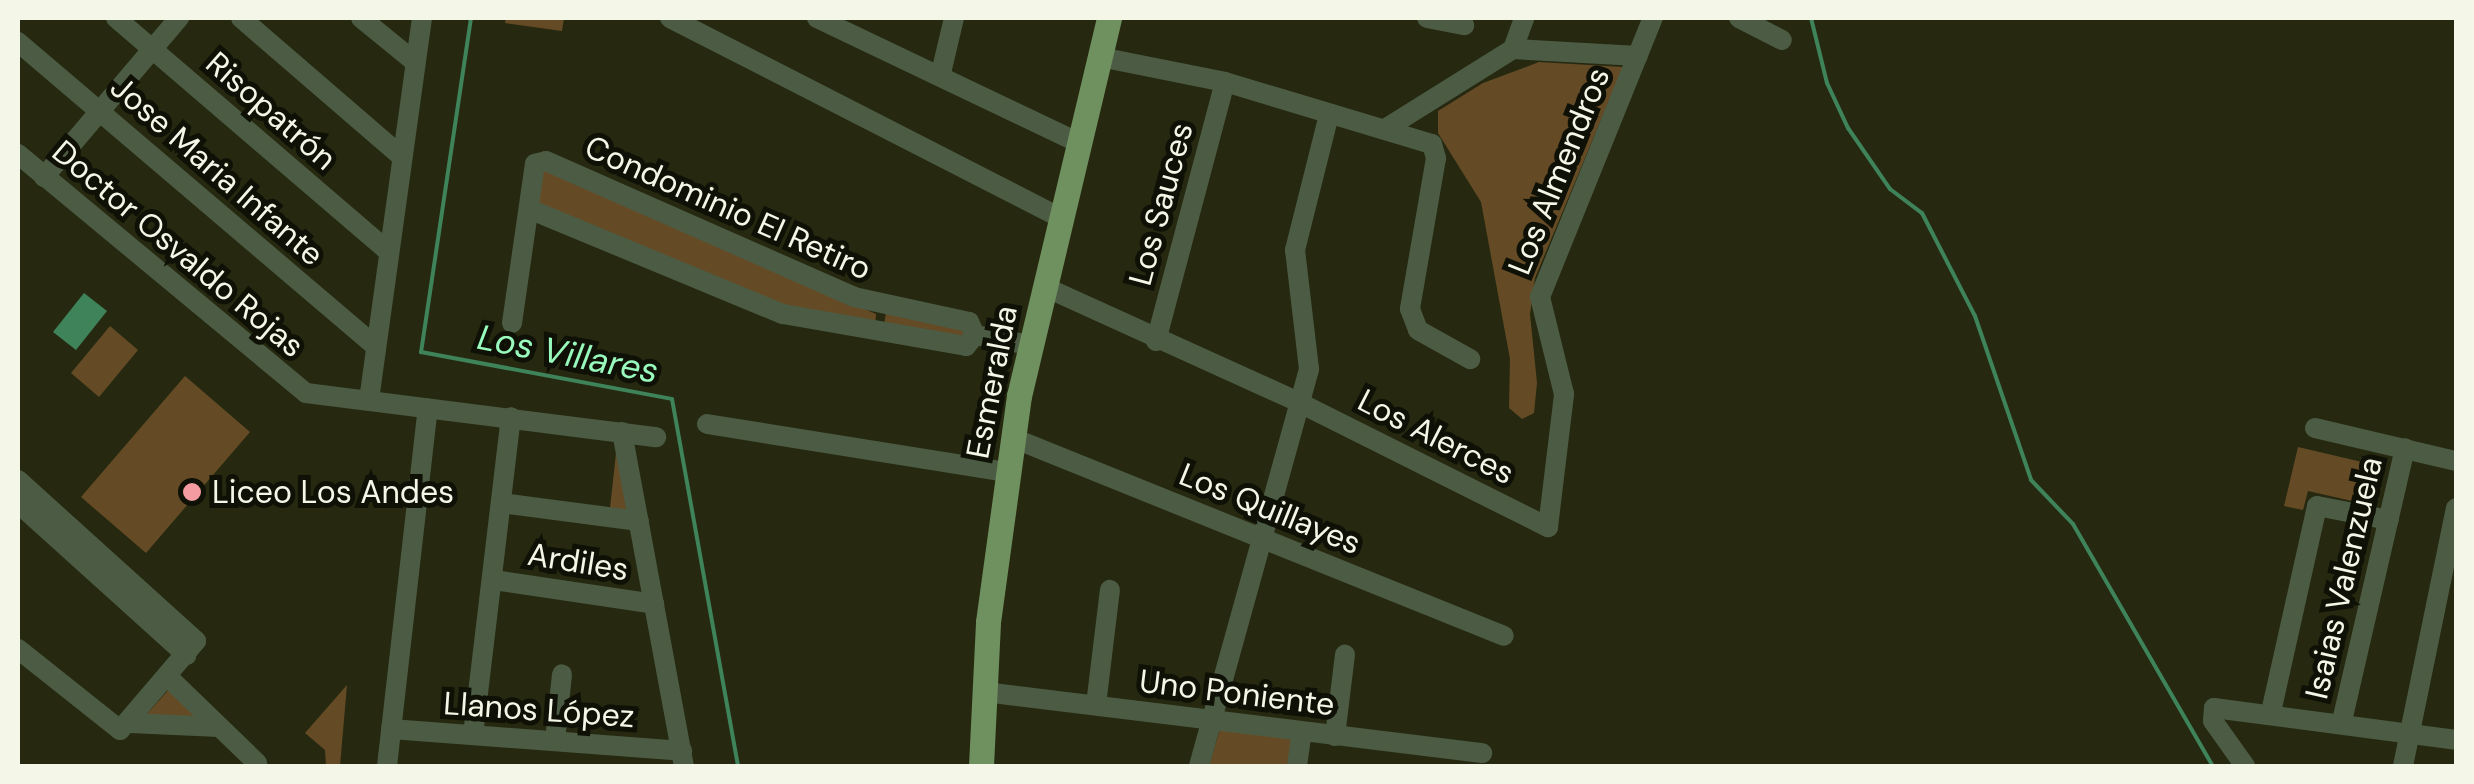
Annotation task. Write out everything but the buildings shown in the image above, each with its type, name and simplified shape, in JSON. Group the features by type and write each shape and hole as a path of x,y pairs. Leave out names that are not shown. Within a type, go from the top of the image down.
{"main road":[{"name":"Esmeralda","path":"982,766 985,692 1007,472 1030,345 1109,18"}],"street":[{"name":"Risopatrón","path":"116,18 387,250"},
{"path":"44,177 179,18"},
{"path":"241,18 402,157"},
{"path":"361,18 414,62"},
{"path":"368,400 422,18"},
{"path":"670,18 1062,218"},
{"path":"818,18 941,72 1081,144"},
{"path":"941,72 954,18"},
{"path":"1427,18 1464,25"},
{"path":"1512,49 1524,18"},
{"name":"Los Almendros","path":"1548,527 1564,394 1540,297 1653,18"},
{"path":"1745,19 1782,40"},
{"name":"Jose Maria Infante","path":"18,42 376,347"},
{"path":"1385,129 1512,49 1638,56"},
{"path":"1100,57 1224,82 1385,129 1435,148 1410,309 1418,330 1470,359"},
{"name":"Los Sauces","path":"1156,341 1224,82"},
{"path":"1199,766 1296,401 1310,362 1295,250 1329,115"},
{"name":"Doctor Osvaldo Rojas","path":"18,154 297,387 368,400 656,437"},
{"name":"Condominio El Retiro","path":"512,323 536,164 546,160 884,308 970,322 975,335"},
{"name":"Condominio El Retiro","path":"529,209 782,314 966,346 975,335"},
{"name":"Los Alerces","path":"1045,287 1156,341 1296,401 1548,527"},
{"name":"Condominio El Retiro","path":"880,332 884,308"},
{"name":"Condominio El Retiro","path":"975,335 1030,345"},
{"path":"387,766 428,408"},
{"path":"473,735 511,417"},
{"path":"707,424 1007,472"},
{"path":"2314,428 2456,461"},
{"path":"622,432 683,759"},
{"name":"Los Quillayes","path":"1013,438 1504,636"},
{"name":"Isaias Valenzuela","path":"2342,721 2405,448"},
{"path":"18,480 25,508 191,648 130,723 116,730 18,649"},
{"path":"502,503 639,521"},
{"path":"2271,712 2317,506 2389,520"},
{"path":"2404,766 2456,508"},
{"name":"Ardiles","path":"494,580 654,604"},
{"path":"1096,704 1110,590"},
{"path":"1336,736 1346,655"},
{"path":"556,742 562,674"},
{"path":"168,677 258,763"},
{"name":"Uno Poniente","path":"985,692 1482,754"},
{"path":"2246,766 2213,721 2214,708 2342,721 2456,740"},
{"path":"130,723 220,726"},
{"name":"Llanos López","path":"391,729 556,742 683,759"},
{"path":"1296,766 1302,732"}],"shaded area":[{"path":"506,18 564,18 562,31 505,23"},
{"path":"1539,62 1623,67 1535,278 1530,314 1537,383 1534,413 1522,419 1509,408 1510,359 1481,202 1438,133 1438,111 1483,83"},
{"path":"545,167 876,314 875,328 781,310 534,206"},
{"path":"84,293 107,311 76,350 53,332"},
{"path":"886,312 968,324 972,336 883,332"},
{"path":"110,326 138,350 99,397 71,373"},
{"path":"185,376 250,432 146,553 81,497"},
{"path":"617,444 628,510 610,508"},
{"path":"2298,447 2379,466 2370,505 2308,491 2303,510 2284,506"},
{"path":"347,685 340,766 326,766 325,750 305,733"},
{"path":"170,688 201,718 146,715"},
{"path":"1221,725 1298,736 1294,766 1209,766"}],"waterway":[{"name":"Los Villares","path":"471,18 421,352 672,399 738,766"},
{"path":"1811,18 1827,83 1848,128 1890,189 1922,213 1975,316 2031,480 2073,524 2213,766"}],"place":[{"name":"Liceo Los Andes","path":"192,492"}]}
